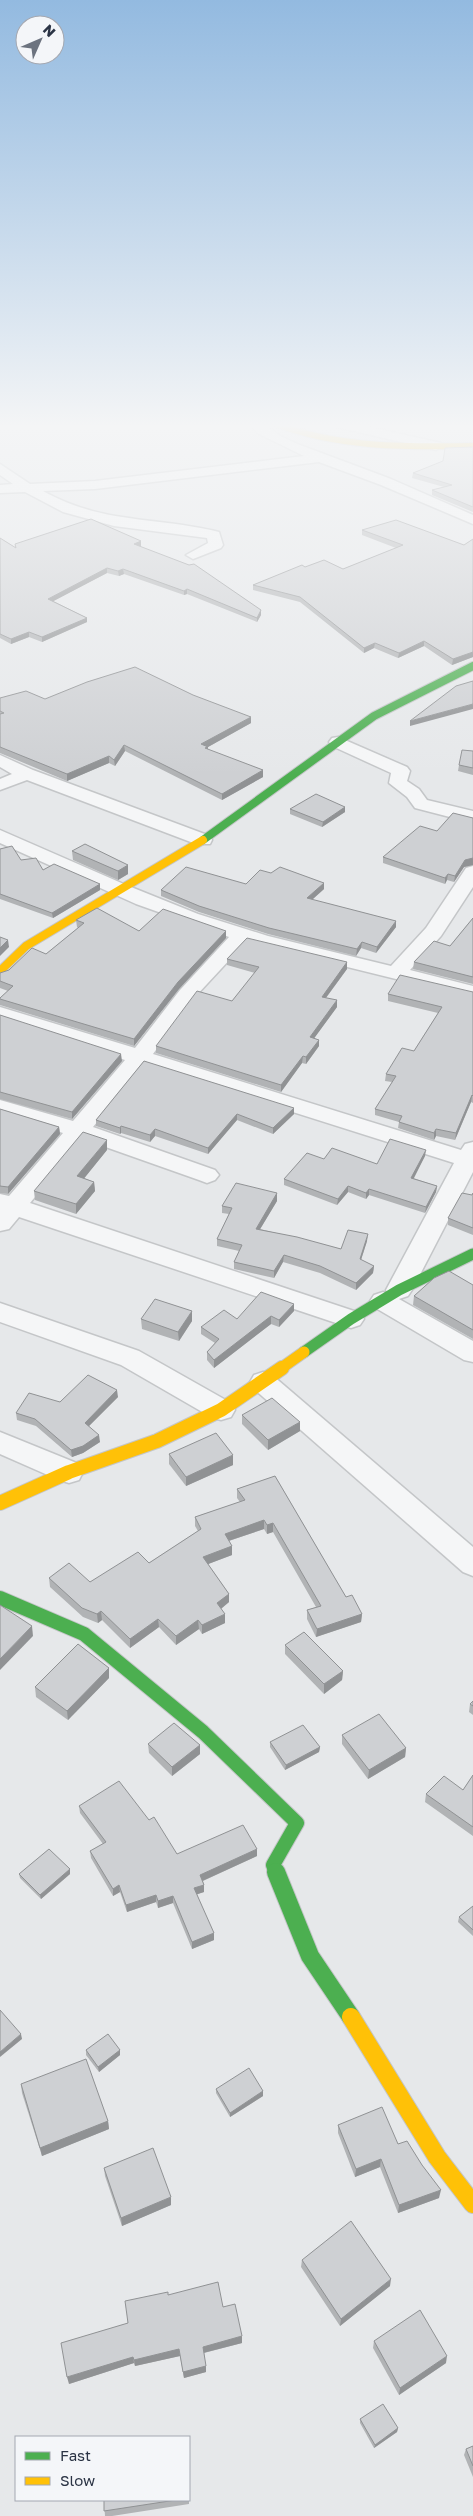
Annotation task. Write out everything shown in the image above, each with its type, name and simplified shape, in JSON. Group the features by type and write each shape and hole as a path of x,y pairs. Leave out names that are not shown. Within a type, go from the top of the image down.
{"street":[{"path":"193,555 216,545 215,540"},
{"path":"0,971 26,946 202,840 374,716 473,666"},
{"path":"338,742 401,771 398,783 413,793 421,804 473,817"},
{"path":"0,760 27,774 202,840"},
{"path":"0,785 27,774"},
{"path":"0,836 120,890 192,919 243,934 473,992"},
{"path":"397,972 434,932 473,872"},
{"path":"243,934 187,994 140,1056 5,1210 351,1319"},
{"path":"0,1013 470,1154 391,1296"},
{"path":"0,1107 77,1129 207,1175"},
{"path":"0,1503 69,1472 157,1441 220,1410 263,1382 351,1319 473,1254"},
{"path":"391,1296 473,1353"},
{"path":"0,1312 130,1358 220,1410"},
{"path":"263,1382 473,1564"},
{"path":"0,1442 69,1472"},
{"path":"0,1598 84,1634 203,1732 297,1823 273,1865 310,1956 370,2046 437,2157 473,2204"}],"building":[{"path":"0,540 4,540 16,548 15,544 26,540 140,540 134,544 189,565 194,564 261,610 257,618 187,589 184,591 123,569 118,571 107,568 48,599 87,618 42,637 29,632 11,639 0,634"},
{"path":"390,540 452,540 464,545 473,540 473,652 453,659 424,641 399,653 375,643 364,648 300,597 253,585 302,565 305,567 324,560 343,569 403,545"},
{"path":"135,667 193,695 251,717 201,744 208,747 205,748 263,770 222,794 124,745 114,760 109,756 67,774 0,747 0,714 4,713 0,711 0,698 26,691 45,699 87,682"},
{"path":"473,681 473,704 410,721 456,686"},
{"path":"462,750 473,751 473,768 459,765"},
{"path":"316,794 345,807 323,822 290,809"},
{"path":"453,813 473,818 473,858 465,860 455,876 448,874 445,878 383,857 420,826 437,831"},
{"path":"85,844 128,865 118,871 72,851"},
{"path":"12,846 21,860 36,858 43,870 54,864 100,884 52,913 0,894 0,849"},
{"path":"186,867 246,884 260,870 271,873 280,867 324,883 307,898 396,921 377,947 362,942 357,949 269,928 199,906 161,890"},
{"path":"97,908 139,931 163,909 226,931 178,982 134,1039 0,999 13,986 0,981 0,973 9,970 32,948 46,954 84,923 76,920"},
{"path":"473,918 473,977 414,962 434,941 450,946"},
{"path":"0,937 8,940 0,948"},
{"path":"247,938 347,962 322,997 337,1000 310,1037 319,1040 306,1057 303,1056 281,1085 156,1046 197,991 232,1001 259,967 227,959"},
{"path":"400,975 473,992 473,1096 456,1133 436,1129 434,1133 399,1122 402,1116 375,1109 396,1076 386,1074 402,1048 414,1051 442,1007 388,994"},
{"path":"0,1015 121,1054 72,1112 0,1092"},
{"path":"144,1061 294,1108 273,1128 237,1114 208,1148 155,1129 150,1135 96,1120"},
{"path":"0,1109 59,1127 8,1187 0,1186"},
{"path":"83,1132 107,1140 77,1176 94,1182 76,1204 34,1191"},
{"path":"390,1139 426,1150 411,1178 437,1186 426,1207 369,1189 366,1193 348,1186 338,1199 284,1179 307,1153 324,1159 332,1148 377,1164"},
{"path":"236,1183 277,1193 256,1229 297,1237 341,1249 348,1230 368,1234 360,1259 374,1266 356,1283 320,1266 284,1255 274,1271 234,1262 242,1245 217,1239 232,1208 222,1206"},
{"path":"462,1193 472,1195 473,1193 473,1228 448,1218"},
{"path":"449,1271 473,1285 473,1330 414,1296 434,1278"},
{"path":"261,1292 294,1304 279,1320 271,1316 214,1360 207,1352 219,1339 201,1327 224,1310 237,1319"},
{"path":"155,1299 192,1311 178,1332 141,1319"},
{"path":"88,1375 117,1390 85,1423 99,1435 83,1446 71,1450 35,1419 16,1413 29,1393 60,1402"},
{"path":"272,1398 300,1422 268,1440 242,1415"},
{"path":"216,1433 233,1455 186,1477 169,1454"},
{"path":"275,1476 346,1597 352,1595 362,1614 317,1629 307,1610 321,1606 273,1523 267,1525 264,1520 225,1534 232,1546 203,1557 229,1594 217,1603 225,1614 202,1625 198,1620 176,1636 158,1619 130,1639 101,1611 97,1614 82,1608 49,1578 69,1563 90,1582 138,1552 149,1563 201,1529 195,1517 245,1500 237,1489"},
{"path":"0,1605 32,1626 0,1659"},
{"path":"304,1632 343,1671 324,1684 285,1645"},
{"path":"78,1644 109,1668 67,1711 35,1687"},
{"path":"379,1714 406,1748 369,1770 342,1735"},
{"path":"174,1723 200,1745 172,1767 148,1744"},
{"path":"303,1725 320,1747 286,1765 270,1742"},
{"path":"473,1775 473,1827 426,1794 444,1776 463,1790"},
{"path":"119,1781 149,1820 154,1817 177,1854 243,1825 257,1849 200,1875 204,1885 194,1888 214,1933 192,1942 173,1896 158,1901 156,1895 126,1905 119,1885 113,1889 90,1851 106,1842 79,1806"},
{"path":"49,1849 70,1869 40,1895 19,1874"},
{"path":"473,1906 473,1930 459,1917"},
{"path":"0,2010 21,2034 0,2052"},
{"path":"108,2034 120,2050 98,2067 86,2050"},
{"path":"86,2059 108,2121 40,2148 21,2084"},
{"path":"249,2068 263,2091 230,2113 216,2089"},
{"path":"382,2107 398,2144 407,2141 441,2190 399,2205 381,2159 356,2169 338,2125"},
{"path":"153,2148 171,2197 121,2218 104,2168"},
{"path":"351,2221 391,2279 341,2319 302,2260"},
{"path":"218,2282 223,2307 235,2304 242,2336 203,2347 206,2366 183,2372 179,2349 134,2360 133,2357 67,2377 61,2343 128,2323 125,2301 168,2292 168,2295"},
{"path":"420,2310 447,2356 400,2388 374,2341"},
{"path":"383,2404 398,2428 375,2445 360,2419"},
{"path":"473,2446 473,2466 466,2449"},
{"path":"104,2501 169,2501 104,2511"}],"traffic: fast":[{"path":"203,840 374,716 473,666"},
{"path":"304,1352 351,1319 399,1290 473,1254"},
{"path":"0,1598 84,1634 203,1732 297,1823 273,1865 310,1956 351,2017"}],"traffic: slow":[{"path":"0,971 26,946 203,840"},
{"path":"0,1503 69,1472 157,1441 221,1410 304,1352"},
{"path":"351,2017 437,2157 473,2204"}]}
